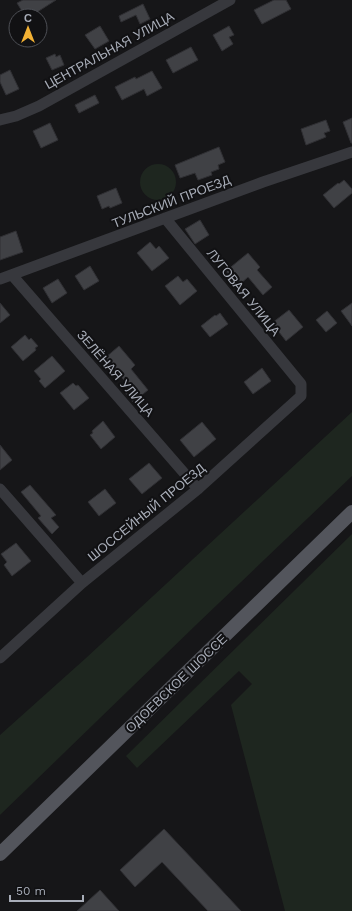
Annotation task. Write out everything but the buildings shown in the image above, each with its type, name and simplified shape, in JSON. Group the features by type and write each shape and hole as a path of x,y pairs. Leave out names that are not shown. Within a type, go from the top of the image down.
{"main road":[{"name":"ОДОЕВСКОЕ ШОССЕ","path":"0,854 352,512"}],"street":[{"name":"ЦЕНТРАЛЬНАЯ УЛИЦА","path":"0,120 16,116 39,106 230,0"},
{"name":"ТУЛЬСКИЙ ПРОЕЗД","path":"0,279 263,182 352,152"},
{"name":"ЛУГОВАЯ УЛИЦА","path":"165,218 301,384"},
{"name":"ЗЕЛЁНАЯ УЛИЦА","path":"12,275 198,489"},
{"name":"ШОССЕЙНЫЙ ПРОЕЗД","path":"0,658 82,583 198,489 301,396 301,384"},
{"path":"0,489 82,583"}],"shaded area":[{"path":"162,164 171,169 175,175 175,189 171,195 162,200 154,200 145,195 141,189 140,178 145,169 151,165"},
{"path":"352,412 352,476 0,815 0,735 86,658"},
{"path":"352,534 352,911 285,911 231,705 252,684 239,671 137,768 126,756"}]}
